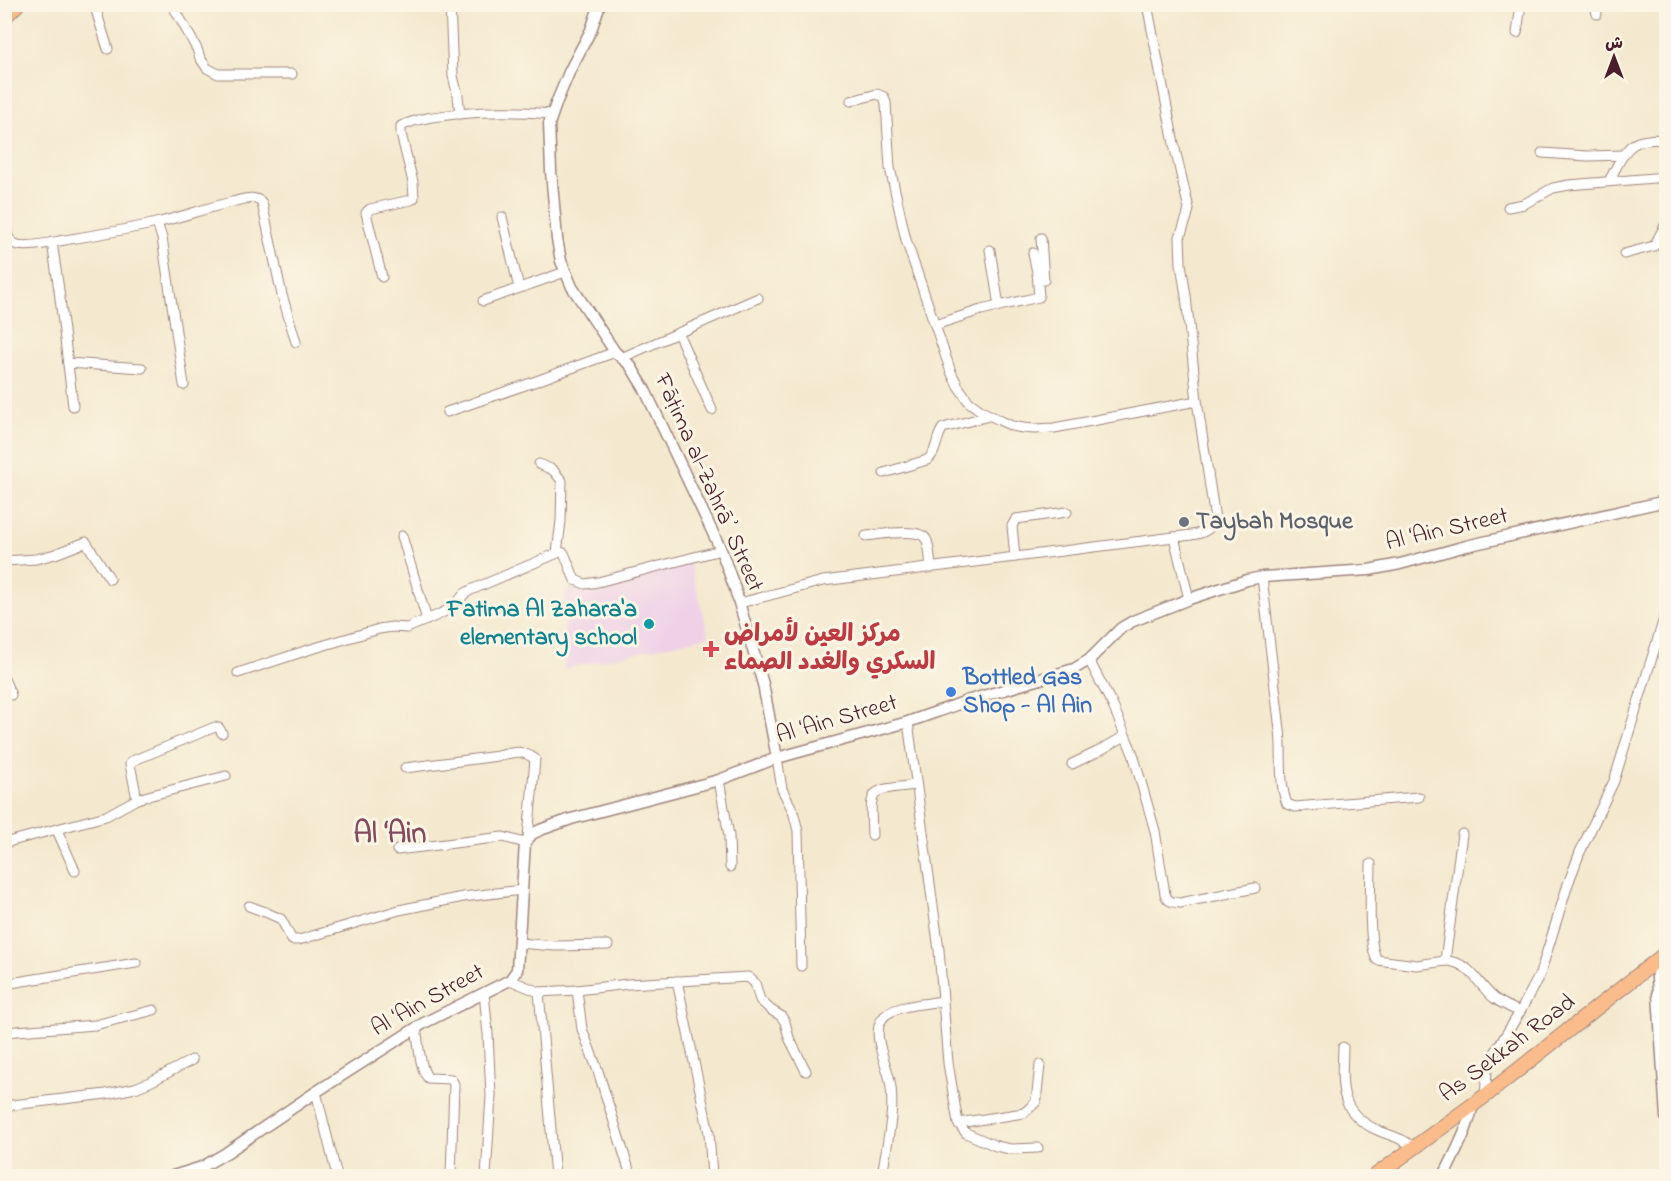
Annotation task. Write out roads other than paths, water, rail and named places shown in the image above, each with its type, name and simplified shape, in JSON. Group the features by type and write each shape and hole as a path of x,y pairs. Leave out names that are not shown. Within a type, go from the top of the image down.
{"highway":[{"path":"4,17 17,4"}],"main road":[{"name":"As Sekkah Road","path":"1375,1176 1485,1096 1666,953"}],"street":[{"path":"94,4 108,49"},
{"path":"172,4 207,68 218,74 227,75 292,74"},
{"path":"450,4 453,76 460,114"},
{"name":"Fāṭima al-Zahrāʾ Street","path":"600,4 591,30 570,70 552,114 548,134 559,252 565,272 581,302 618,355 635,372 644,388 721,550 740,603 762,684 777,758"},
{"path":"740,603 823,581 1174,537 1204,532 1214,525 1215,519 1197,401 1180,237 1189,209 1147,4"},
{"path":"1517,33 1521,4"},
{"path":"851,101 877,94 884,97 890,168 906,240 951,372 963,396 969,402 989,416 1012,426 1035,429 1054,428 1197,401"},
{"path":"382,277 366,213 369,209 414,198 413,182 401,126 419,120 460,114 511,111 552,114"},
{"path":"1609,182 1624,155 1633,145 1640,141 1666,139"},
{"path":"1542,153 1588,156 1624,155"},
{"path":"1508,207 1524,204 1553,188 1589,182 1666,177"},
{"path":"4,224 8,238 16,244 23,245 157,223 214,206 256,198 262,203 282,295 296,342"},
{"path":"502,217 519,288"},
{"path":"157,223 162,238 184,385"},
{"path":"1624,254 1654,246 1666,224"},
{"path":"935,325 1044,295 1041,238"},
{"path":"52,242 73,406"},
{"path":"990,250 999,306"},
{"path":"1033,253 1039,297"},
{"path":"483,301 565,272"},
{"path":"447,412 618,355 678,333 758,298"},
{"path":"678,333 712,410"},
{"path":"68,363 142,368"},
{"path":"884,473 927,460 933,456 938,434 943,428 989,416"},
{"path":"539,464 554,470 562,481 557,553"},
{"name":"Al ‘Ain Street","path":"173,1176 202,1167 416,1029 510,980 517,970 526,840 540,830 571,819 719,780 777,758 908,722 970,700 1074,669 1089,660 1121,628 1133,621 1247,580 1369,570 1666,501"},
{"path":"1015,557 1012,526 1016,519 1067,512"},
{"path":"866,536 910,532 922,535 927,540 931,568"},
{"path":"402,536 427,620"},
{"path":"1174,537 1189,599"},
{"path":"4,561 55,554 86,542 110,579"},
{"path":"238,673 379,629 407,628 455,606 462,596 471,590 557,553 564,553 572,576 579,583 585,584 721,550"},
{"path":"1263,577 1281,732 1282,778 1287,804 1295,807 1419,797"},
{"path":"1485,1096 1487,1071 1494,1054 1540,974 1580,852 1614,781 1666,612"},
{"path":"1089,660 1113,706 1133,754 1155,831 1165,894 1168,900 1180,903 1255,888"},
{"path":"4,679 11,695"},
{"path":"908,722 937,938 948,1063 958,1123 966,1133 996,1146 1010,1149 1038,1148"},
{"path":"137,800 130,764 132,760 215,727 219,728 222,733"},
{"path":"1072,764 1125,736"},
{"path":"397,850 504,837 526,840 535,759 526,753 513,752 405,768"},
{"path":"777,758 782,789 795,818 798,831 801,966"},
{"path":"4,843 106,816 137,800 226,776"},
{"path":"719,780 729,836 729,867"},
{"path":"872,835 873,795 884,789 916,785"},
{"path":"57,830 75,871"},
{"path":"1445,961 1462,834"},
{"path":"1371,864 1371,942 1377,960 1417,965 1452,961 1471,972 1493,997 1520,1012"},
{"path":"249,906 281,919 292,940 299,940 399,910 463,897 522,890"},
{"path":"519,943 555,946 608,945"},
{"path":"4,984 136,963"},
{"path":"1656,963 1666,1117"},
{"path":"510,980 539,992 748,977 755,982 760,1000 781,1016 785,1022 789,1038 806,1071"},
{"path":"677,981 709,1133 712,1176"},
{"path":"577,990 582,1029 598,1071 631,1176"},
{"path":"539,992 555,1176"},
{"path":"484,993 491,1096 486,1176"},
{"path":"882,1176 891,1109 891,1090 880,1049 881,1021 884,1016 894,1010 942,1001"},
{"path":"4,1032 95,1025 154,1010"},
{"path":"416,1029 425,1076 428,1078 447,1077 454,1084 451,1176"},
{"path":"1343,1047 1342,1088 1347,1104 1364,1123 1400,1138 1414,1148"},
{"path":"4,1106 106,1094 135,1088 192,1060"},
{"path":"958,1123 1024,1113 1036,1102 1040,1065"},
{"path":"316,1092 337,1176"},
{"path":"1444,1176 1465,1133 1473,1104"}],"place":[{"name":"Taybah Mosque","path":"1184,522"},
{"name":"Fatima Al Zahara'a elementary school","path":"649,624"},
{"name":"مركز العين لأمراض السكري والغدد الصماء","path":"711,649"},
{"name":"Bottled Gas Shop - Al Ain","path":"951,692"}],"district":[{"name":"Al ‘Ain","path":"390,835"}]}
